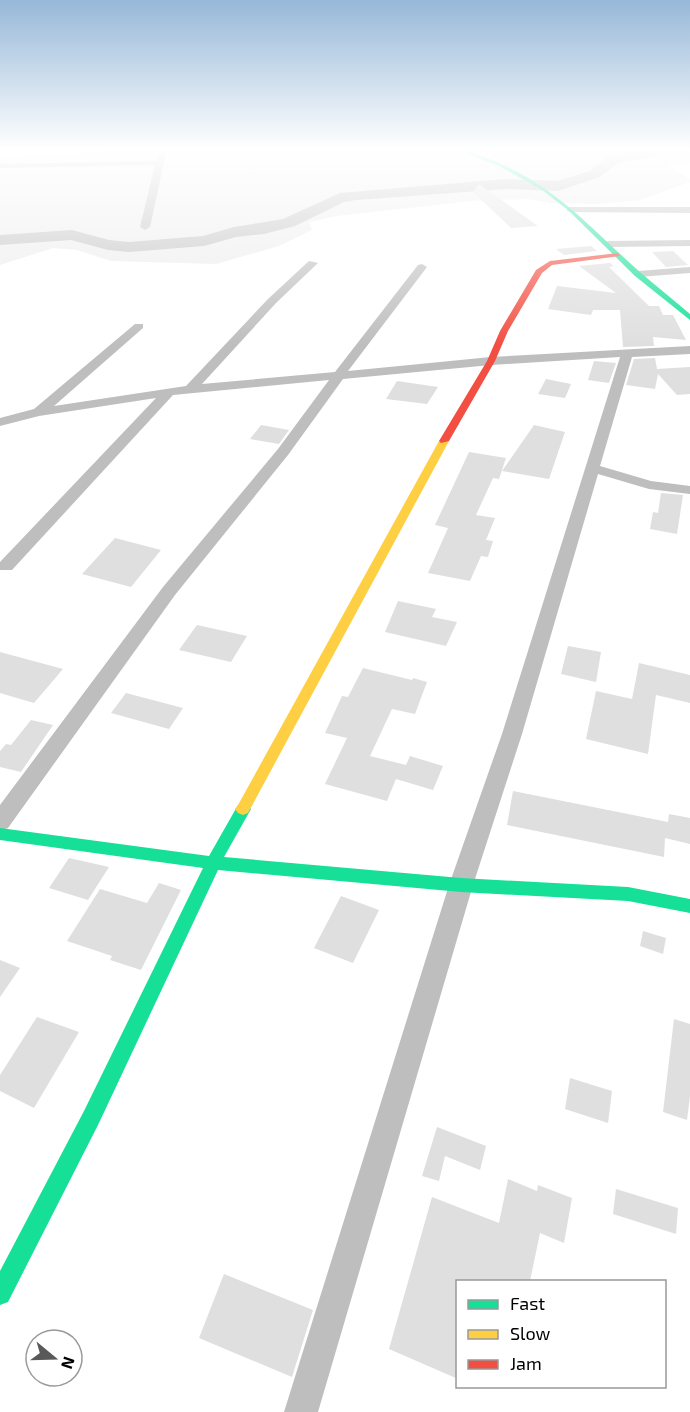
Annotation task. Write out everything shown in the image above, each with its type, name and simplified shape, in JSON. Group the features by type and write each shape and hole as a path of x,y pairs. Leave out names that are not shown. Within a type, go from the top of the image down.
{"street":[{"path":"145,227 148,214"},
{"path":"575,214 638,274 690,318"},
{"path":"608,244 690,243"},
{"path":"0,1294 91,1118 213,863 446,437 491,361 504,332 542,267 568,260 618,255"},
{"path":"190,389 272,301 313,263"},
{"path":"0,822 169,591 283,452 422,267"},
{"path":"638,274 690,270"},
{"path":"39,412 139,326"},
{"path":"0,422 39,412 190,389 491,361 690,350"},
{"path":"302,1412 461,885 512,734 627,354"},
{"path":"6,566 168,393"},
{"path":"0,436 21,418"},
{"path":"593,468 649,485 690,490"},
{"path":"0,834 213,863 461,885 628,894 690,906"}],"shaded area":[{"path":"0,214 356,214 309,222 312,230 279,246 216,264 111,261 77,250 53,248 0,265"}],"building":[{"path":"496,214 521,214 538,226 511,228"},
{"path":"591,246 597,251 564,255 556,249"},
{"path":"673,251 688,265 666,267 652,252"},
{"path":"610,263 614,266 609,267 649,306 659,306 663,315 673,315 686,340 653,337 654,346 623,347 620,310 593,310 591,315 548,309 557,286 616,293 579,266"},
{"path":"655,358 657,369 690,367 690,394 677,395 658,374 655,389 626,385 634,359"},
{"path":"594,361 616,363 609,383 588,380"},
{"path":"546,379 571,384 565,398 538,394"},
{"path":"397,381 438,387 427,404 386,399"},
{"path":"261,425 289,430 279,444 250,439"},
{"path":"534,425 565,432 549,479 502,471"},
{"path":"469,452 506,458 499,479 493,478 476,515 495,518 486,540 493,541 488,557 481,556 470,581 428,573 448,528 435,525"},
{"path":"661,493 683,495 677,534 650,529 653,512 658,513"},
{"path":"115,538 161,550 131,587 82,574"},
{"path":"398,601 436,609 432,617 457,622 446,646 385,632"},
{"path":"197,625 247,636 231,662 179,650"},
{"path":"568,646 601,652 596,682 561,674"},
{"path":"0,652 63,669 34,703 0,693"},
{"path":"639,663 690,675 690,703 656,695 648,754 586,739 596,691 632,699"},
{"path":"363,668 427,682 415,714 392,709 370,756 406,765 410,756 443,766 433,790 396,779 387,801 325,784 347,738 325,733 342,696 348,697"},
{"path":"126,693 183,708 169,729 111,713"},
{"path":"31,720 53,725 21,772 0,767 0,751 6,744 11,745"},
{"path":"513,791 668,822 669,814 690,818 690,844 665,838 664,857 507,825"},
{"path":"69,858 109,867 88,900 49,888"},
{"path":"159,883 181,890 141,970 110,960 112,956 67,941 100,889 147,903"},
{"path":"341,896 379,910 353,963 314,948"},
{"path":"643,931 666,938 663,954 640,946"},
{"path":"0,960 20,968 0,997"},
{"path":"37,1017 79,1032 34,1108 0,1091 0,1075"},
{"path":"674,1019 690,1024 690,1096 687,1120 663,1112"},
{"path":"570,1078 612,1091 608,1123 565,1109"},
{"path":"437,1127 486,1146 480,1170 445,1156 439,1181 422,1176"},
{"path":"508,1179 537,1191 538,1185 572,1198 564,1243 540,1233 530,1280 456,1280 456,1378 389,1349 432,1197 499,1223"},
{"path":"616,1189 678,1208 676,1234 613,1214"},
{"path":"224,1274 313,1310 292,1377 199,1338"}],"waterway":[{"path":"0,240 72,235 108,245 129,247 204,241 234,232 264,229 289,223 308,214"}],"traffic: fast":[{"path":"575,214 638,274 690,318"},
{"path":"0,1294 91,1118 213,863 243,809"},
{"path":"0,834 213,863 461,885 628,894 690,906"}],"traffic: slow":[{"path":"243,809 444,441"}],"traffic: jam":[{"path":"444,441 539,272 550,263 618,255"}]}
